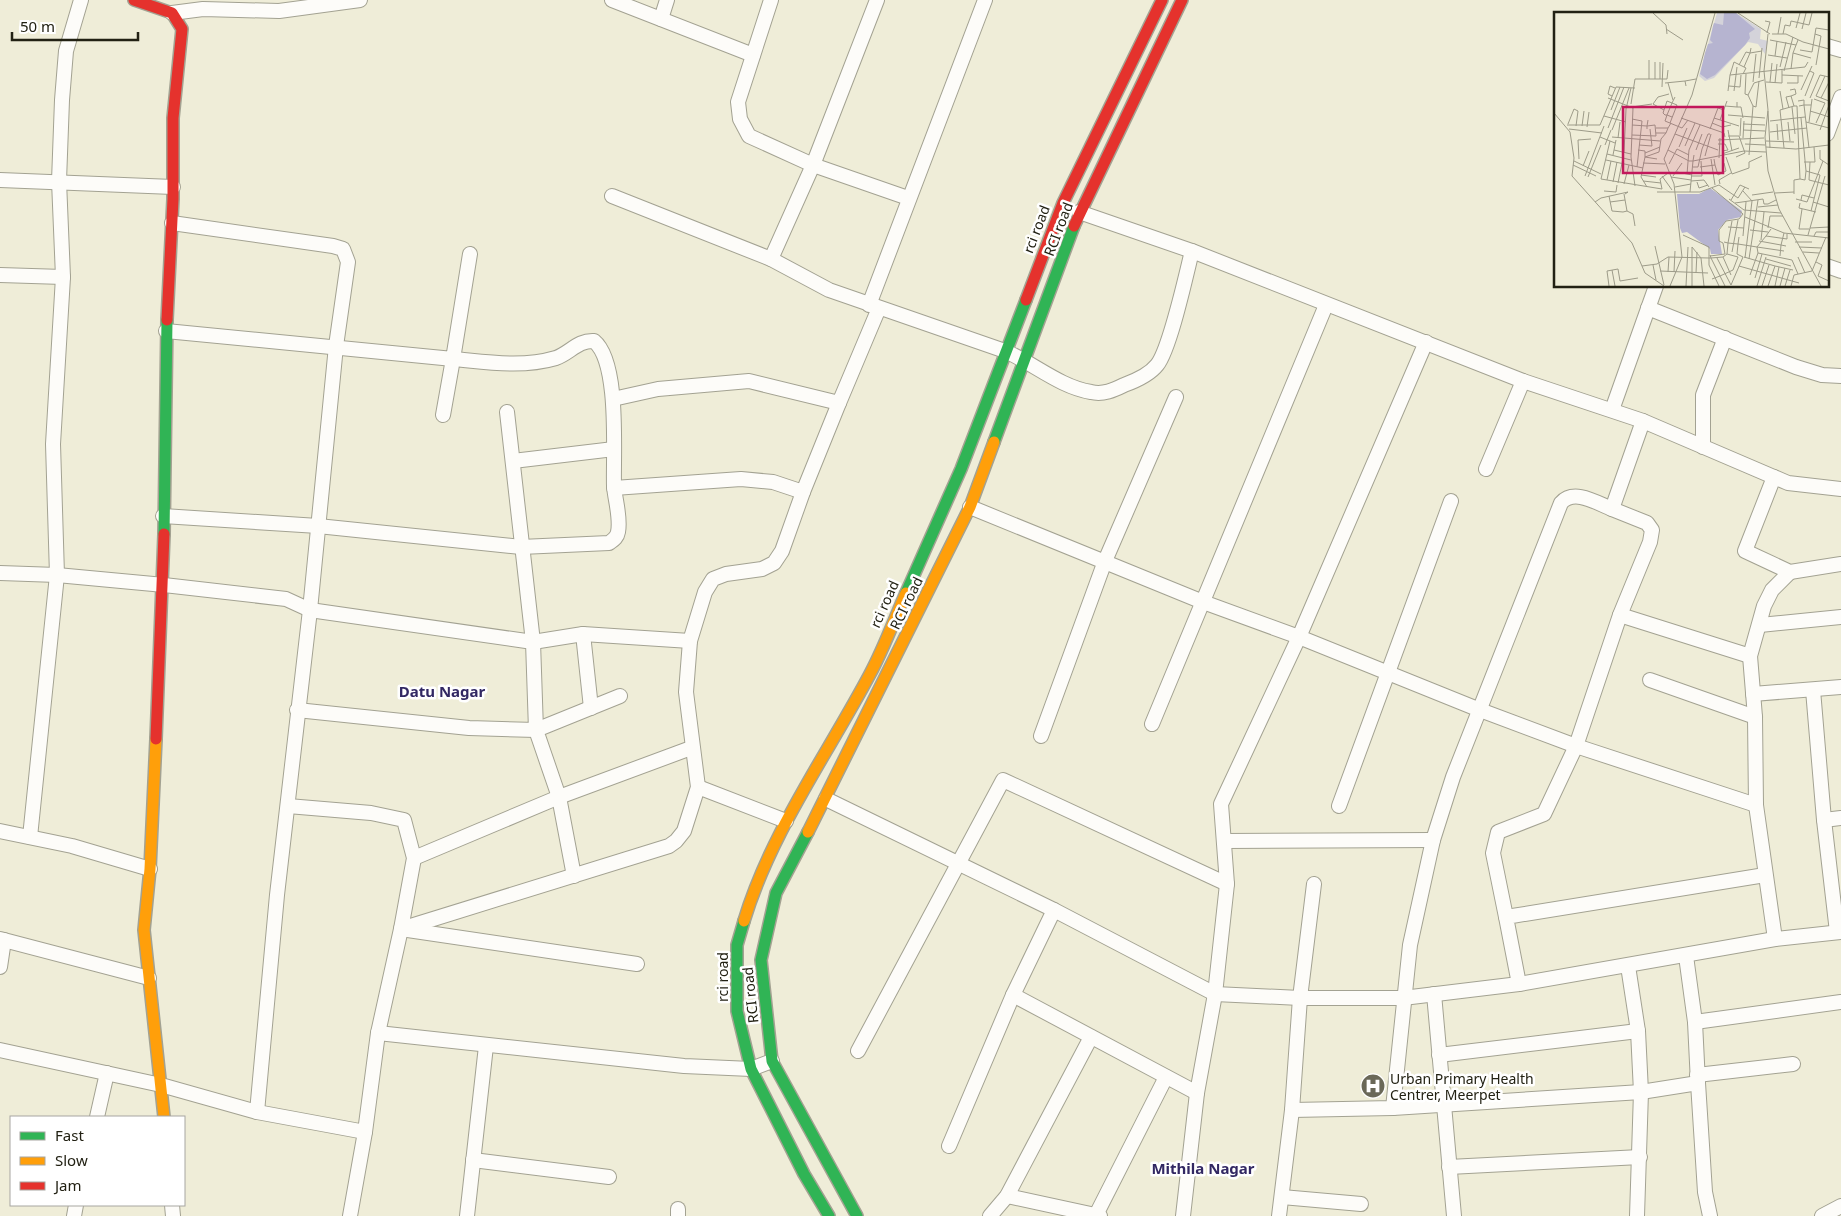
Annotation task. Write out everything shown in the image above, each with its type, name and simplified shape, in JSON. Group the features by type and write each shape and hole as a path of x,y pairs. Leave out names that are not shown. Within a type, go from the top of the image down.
{"main road":[{"path":"134,0 172,13 182,29 172,118 172,223 166,331 163,516 164,585 150,869 144,930 164,1116"},
{"name":"rci road","path":"829,1216 804,1174 751,1069 737,1011 737,945 755,885 786,821 870,672 961,469 1005,350 1063,203 1162,0"},
{"name":"RCI road","path":"857,1216 772,1061 761,960 776,893 826,799 970,506 1026,360 1079,212 1182,0"}],"street":[{"path":"30,837 57,575 53,444 63,277 59,181 66,51 81,0"},
{"path":"172,13 204,9 279,11 360,0"},
{"path":"612,0 753,54"},
{"path":"661,19 668,0"},
{"path":"771,0 738,102 740,119 749,136 813,165 908,198"},
{"path":"771,259 813,165 877,0"},
{"path":"401,928 668,846 676,841 684,830 698,787 691,748 686,692 690,641 704,592 713,579 726,574 762,569 774,562 782,551 874,306 908,198 985,0"},
{"path":"1828,46 1841,50"},
{"path":"1828,131 1841,96"},
{"path":"0,180 173,187"},
{"path":"612,196 771,259 829,290 1005,350 1026,360 1050,376 1092,392 1109,392 1137,380 1157,365 1166,345 1192,251"},
{"path":"1079,212 1192,251 1523,381 1643,420 1788,483 1841,489"},
{"path":"172,223 268,236 343,249 348,262 336,346 310,610 277,895 257,1112"},
{"path":"443,415 470,254"},
{"path":"1828,266 1841,271"},
{"path":"0,275 63,277"},
{"path":"1612,410 1655,288"},
{"path":"1152,724 1326,305"},
{"path":"1648,308 1796,367 1822,375 1841,376"},
{"path":"163,516 318,526 521,547 608,543 614,540 619,531 614,488 613,399 609,375 601,350 594,341 580,343 557,358 518,364 166,331"},
{"path":"1703,447 1703,395 1725,338"},
{"path":"1183,1216 1197,1093 1215,994 1227,884 1221,804 1299,637 1426,342"},
{"path":"613,399 658,390 749,381 839,403"},
{"path":"1486,469 1523,381"},
{"path":"1041,736 1105,561 1176,397"},
{"path":"507,412 533,642 536,730 559,797 574,876"},
{"path":"1612,509 1643,420"},
{"path":"512,461 614,449"},
{"path":"1774,477 1745,551 1790,572 1841,564"},
{"path":"614,488 741,479 773,482 803,492"},
{"path":"1393,1108 1410,945 1434,840 1453,777 1561,503 1570,496 1577,496 1647,523 1652,530 1650,542 1620,616 1576,746 1544,814 1498,832 1494,843 1493,854 1519,984"},
{"path":"1339,806 1451,502"},
{"path":"970,506 1203,602 1299,637 1480,710 1576,746 1756,805"},
{"path":"1775,939 1756,805 1755,717 1750,656 1764,606 1772,590 1790,572"},
{"path":"0,573 57,575 164,585 286,600 310,610 533,642 583,634 690,641"},
{"path":"1620,616 1750,656"},
{"path":"1760,625 1841,617"},
{"path":"583,634 591,708"},
{"path":"1650,680 1755,717"},
{"path":"1753,694 1841,687"},
{"path":"826,799 1054,910 1215,994 1300,998 1403,998 1519,984 1775,939 1839,932 1836,877 1824,820 1813,690"},
{"path":"297,710 470,728 536,730 620,696"},
{"path":"414,858 559,797 691,748"},
{"path":"858,1051 1003,780 1227,884"},
{"path":"698,787 786,821"},
{"path":"288,806 371,813 404,820 414,858 378,1033 365,1132 350,1216"},
{"path":"1824,820 1841,818"},
{"path":"0,831 72,846 150,869"},
{"path":"1225,841 1434,840"},
{"path":"1506,917 1765,875"},
{"path":"1279,1216 1292,1110 1300,998 1314,884"},
{"path":"949,1146 1013,995 1054,910"},
{"path":"401,928 637,964"},
{"path":"0,967 2,940 149,978"},
{"path":"1686,956 1695,1022 1705,1192 1710,1216"},
{"path":"1628,966 1638,1031 1641,1092 1637,1216"},
{"path":"1434,994 1448,1167 1454,1216"},
{"path":"1013,995 1197,1093"},
{"path":"1695,1022 1841,1002"},
{"path":"1439,1055 1638,1031"},
{"path":"378,1033 684,1066 751,1069 772,1061"},
{"path":"990,1216 1007,1196 1091,1037"},
{"path":"467,1216 486,1046"},
{"path":"0,1050 161,1085 257,1112 365,1132"},
{"path":"1292,1110 1393,1108 1641,1092 1697,1079 1793,1064"},
{"path":"96,1116 107,1073"},
{"path":"1007,1196 1098,1216 1166,1077"},
{"path":"1448,1167 1640,1157"},
{"path":"473,1160 609,1177"},
{"path":"1282,1197 1361,1204"},
{"path":"1822,1216 1841,1206"}],"traffic: fast":[{"path":"994,442 1074,226"},
{"path":"906,593 961,469 1026,300"},
{"path":"164,534 167,320"},
{"path":"808,832 776,893 761,960 772,1061 857,1216"},
{"path":"744,921 737,945 737,1011 751,1069 804,1174 829,1216"}],"traffic: slow":[{"path":"808,832 970,507 994,442"},
{"path":"744,921 755,888 784,825 870,674 906,593"},
{"path":"156,739 150,869 144,930 164,1116"}],"traffic: jam":[{"path":"134,0 172,13 182,29 173,118 173,199 167,320"},
{"path":"1026,300 1063,203 1162,0"},
{"path":"1074,226 1182,0"},
{"path":"156,739 164,534"}],"place":[{"name":"Urban Primary Health Centrer, Meerpet","path":"1373,1086"}],"district":[{"name":"Datu Nagar","path":"442,691"},
{"name":"Mithila Nagar","path":"1203,1168"}]}
